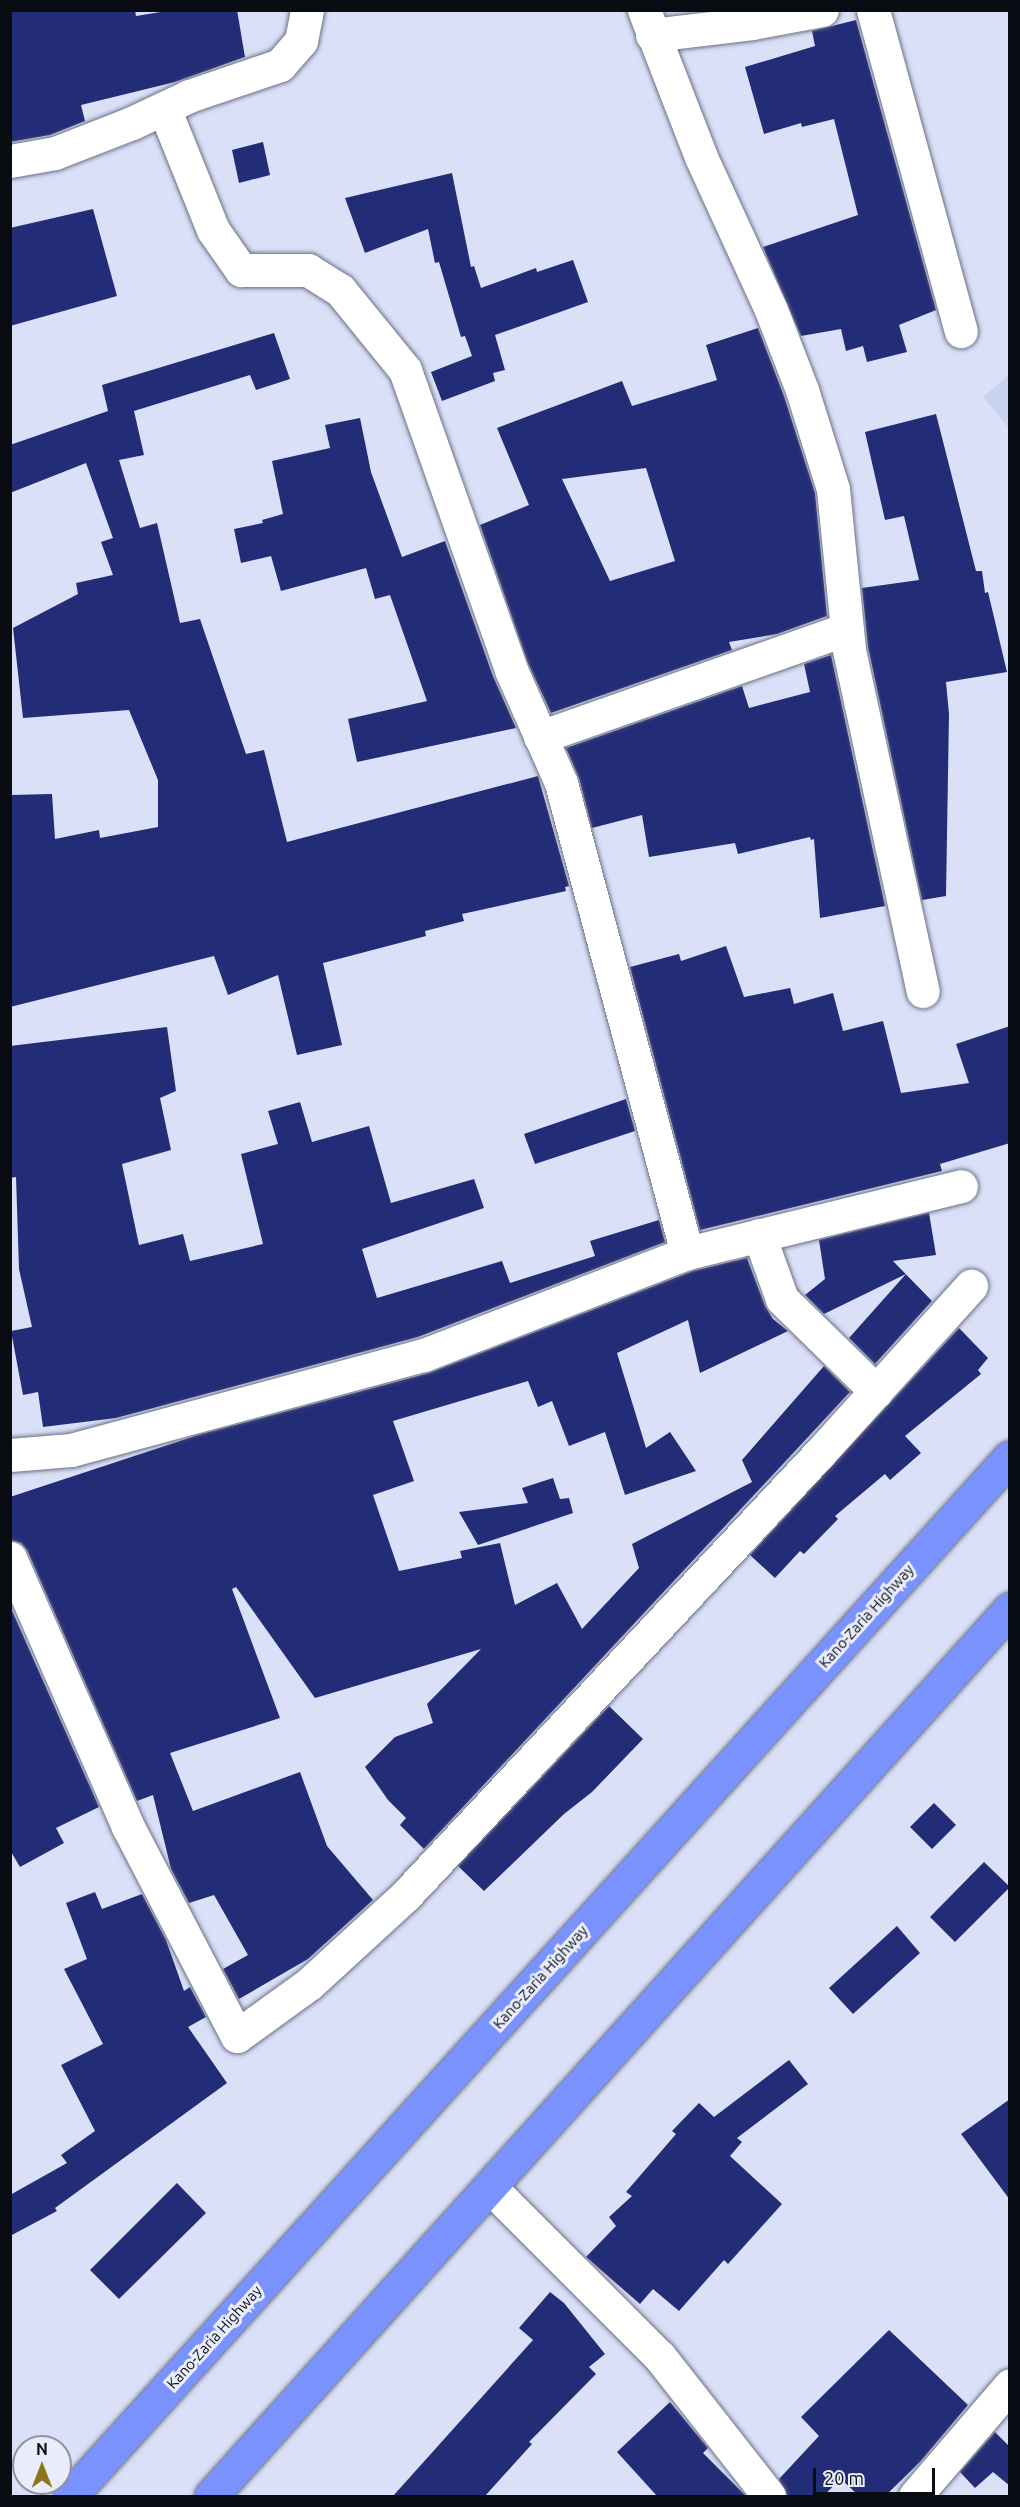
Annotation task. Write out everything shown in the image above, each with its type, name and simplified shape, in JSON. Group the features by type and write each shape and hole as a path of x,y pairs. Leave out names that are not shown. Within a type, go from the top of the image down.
{"highway":[{"name":"Kano-Zaria Highway","path":"70,2496 1010,1457"},
{"path":"211,2496 1010,1609"}],"street":[{"path":"10,161 55,153 189,96 280,65 301,41 307,10"},
{"path":"822,10 752,23 648,23 701,156 771,310 802,390 833,489 849,650 923,991"},
{"path":"873,10 961,331"},
{"path":"164,108 213,230 241,270 308,270 340,290 405,370 473,569 511,670 561,783 687,1252"},
{"path":"540,737 847,629"},
{"path":"10,1455 71,1450 424,1355 687,1252 961,1186"},
{"path":"759,1235 782,1299 876,1391"},
{"path":"10,1558 127,1825 237,2036 309,1983 406,1895 971,1286"},
{"path":"490,2187 660,2357 769,2496"},
{"path":"915,2496 1010,2385"}],"shaded area":[{"path":"1009,375 1009,428 983,397"}],"building":[{"path":"10,10 135,10 136,16 173,10 237,10 245,57 175,82 81,105 85,121 50,135 10,142"},
{"path":"856,20 936,310 899,325 907,352 867,362 863,346 846,351 841,329 801,336 763,247 858,215 834,119 802,127 801,123 764,134 745,67 815,46 812,31"},
{"path":"263,142 270,175 239,183 232,150"},
{"path":"452,173 471,267 474,266 481,288 536,268 537,272 573,260 588,302 495,335 505,370 493,373 495,381 442,401 431,372 472,356 465,336 461,337 439,262 435,263 428,229 365,253 345,198"},
{"path":"93,209 117,296 10,326 10,228"},
{"path":"758,328 784,396 815,493 827,616 777,634 729,642 732,650 551,713 528,663 480,525 529,505 497,428 622,381 632,406 717,380 706,345","holes":["646,468 675,561 610,581 562,479"]},
{"path":"274,333 290,379 256,390 250,375 134,411 144,455 119,460 140,528 157,523 180,623 200,619 246,754 264,750 287,842 538,776 569,886 565,887 566,891 462,914 464,921 425,931 426,936 323,963 342,1045 297,1055 278,975 228,995 214,956 10,1007 10,795 52,794 55,839 99,830 100,838 158,827 158,780 129,710 23,718 13,628 78,594 76,583 113,575 101,542 113,538 86,463 10,493 10,445 108,411 102,385"},
{"path":"936,414 976,571 982,571 985,593 988,592 1007,672 946,682 949,714 946,896 922,900 868,647 862,588 919,580 904,516 885,520 865,432"},
{"path":"360,418 371,472 402,557 445,541 493,676 516,728 357,762 348,719 427,701 390,595 375,599 366,568 281,591 271,556 241,563 234,529 263,523 262,520 283,514 272,461 330,448 325,425"},
{"path":"831,655 885,906 820,918 814,839 811,840 810,837 738,854 735,843 649,857 642,815 592,828 579,778 566,748 742,686 749,708 810,692 804,664"},
{"path":"726,946 744,997 790,988 794,1004 833,993 843,1031 883,1021 901,1093 969,1083 956,1044 1010,1026 1010,1143 940,1164 942,1171 700,1230 630,967 679,954 681,961"},
{"path":"167,1027 176,1091 160,1098 171,1150 122,1164 139,1245 183,1234 190,1261 263,1244 241,1154 278,1144 268,1111 300,1102 312,1142 369,1126 391,1203 474,1179 484,1208 362,1249 377,1298 502,1261 510,1283 595,1256 590,1241 659,1220 665,1242 418,1337 116,1418 43,1427 38,1392 23,1395 11,1331 32,1327 19,1269 16,1177 10,1178 10,1046"},
{"path":"626,1099 635,1131 535,1164 524,1134"},
{"path":"929,1213 936,1255 893,1261 906,1274 824,1314 805,1295 825,1279 819,1240"},
{"path":"747,1258 765,1306 773,1319 788,1331 700,1373 688,1320 617,1353 646,1448 670,1432 696,1471 625,1495 605,1432 569,1446 552,1401 538,1407 528,1381 393,1421 414,1481 373,1495 399,1571 462,1558 460,1551 500,1543 515,1605 557,1583 582,1629 639,1568 632,1544 752,1482 742,1460 824,1366 850,1392 424,1849 400,1825 406,1818 388,1800 365,1767 395,1737 433,1723 427,1704 481,1649 315,1698 236,1587 232,1589 280,1718 170,1753 193,1811 300,1772 327,1846 373,1900 308,1959 239,1999 223,1969 248,1955 214,1895 189,1903 171,1869 153,1795 137,1801 27,1550 21,1543 10,1540 10,1497 198,1435 429,1373 693,1271"},
{"path":"906,1274 932,1301 875,1364 849,1338"},
{"path":"959,1328 988,1358 978,1370 981,1374 905,1436 921,1453 890,1480 885,1474 835,1516 838,1519 804,1554 800,1551 775,1578 750,1555"},
{"path":"553,1478 560,1499 569,1498 573,1513 478,1545 459,1512 528,1503 522,1488"},
{"path":"10,1606 99,1807 56,1828 64,1843 20,1867 10,1850"},
{"path":"609,1706 643,1739 592,1792 564,1814 484,1891 458,1866"},
{"path":"934,1803 956,1825 932,1849 910,1827"},
{"path":"984,1862 1010,1887 955,1942 930,1917"},
{"path":"95,1892 102,1909 142,1894 166,1940 184,1991 190,1987 206,2017 188,2027 227,2083 55,2208 57,2211 10,2236 10,2195 67,2163 61,2155 95,2131 61,2065 103,2044 64,1969 87,1959 66,1903"},
{"path":"897,1926 920,1953 853,2014 829,1988"},
{"path":"789,2060 808,2084 737,2138 742,2142 730,2156 782,2204 728,2264 724,2260 679,2311 653,2289 640,2304 586,2257 616,2226 609,2217 632,2196 626,2192 676,2134 672,2131 699,2103 714,2117"},
{"path":"1010,2099 1010,2200 961,2134"},
{"path":"177,2183 206,2213 119,2299 90,2270"},
{"path":"550,2292 564,2303 605,2354 589,2367 596,2374 529,2442 532,2444 485,2496 393,2496 533,2340 519,2328"},
{"path":"889,2330 968,2405 920,2462 885,2496 859,2496 841,2479 823,2496 787,2496 779,2479 819,2436 801,2417"},
{"path":"670,2402 708,2448 703,2453 746,2496 657,2496 617,2452"},
{"path":"995,2432 1010,2447 1010,2486 993,2472 975,2488 960,2472"}]}
